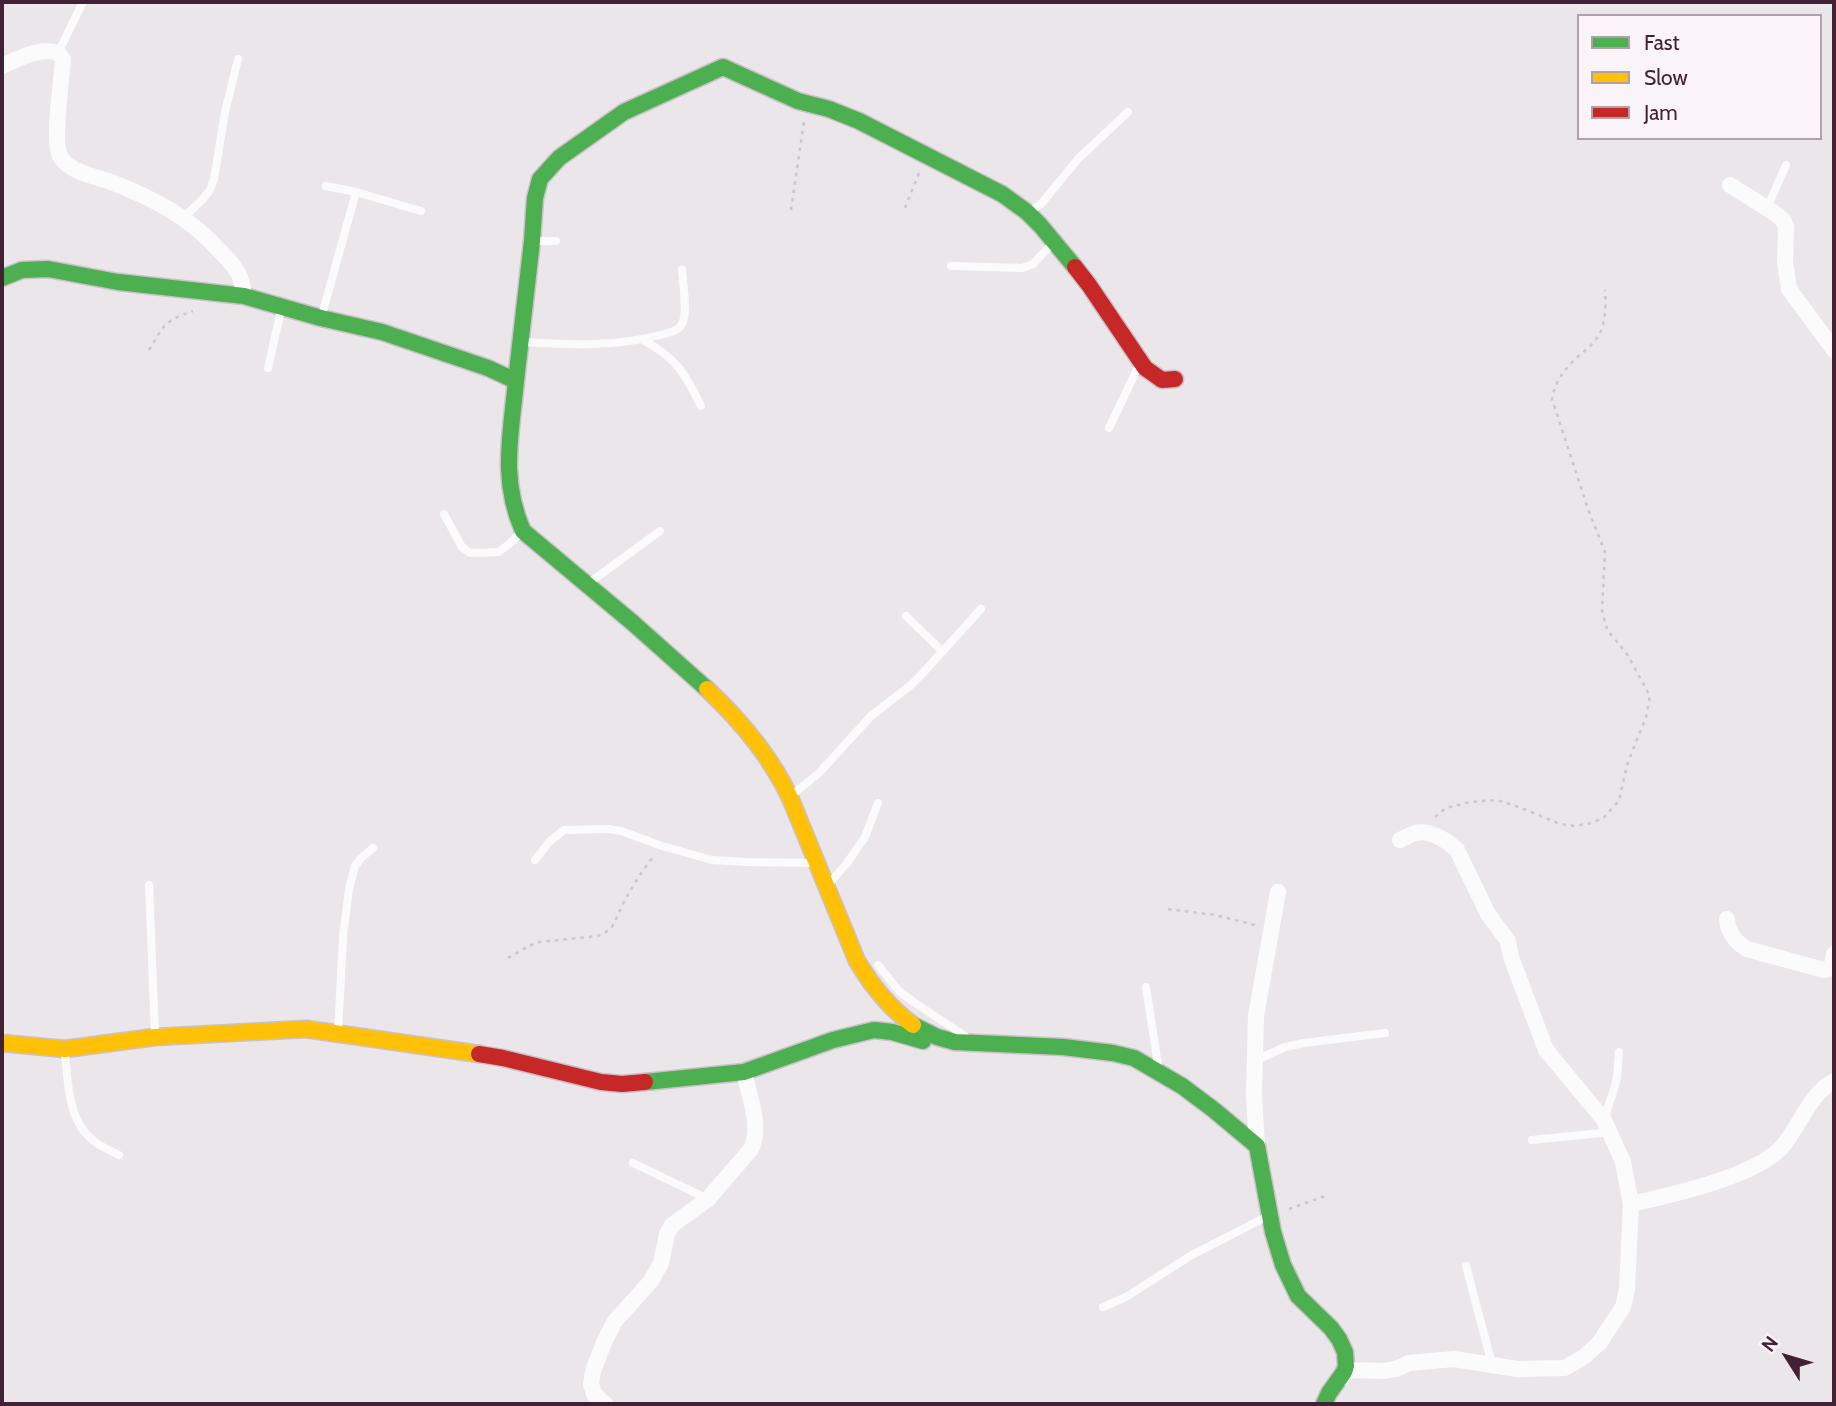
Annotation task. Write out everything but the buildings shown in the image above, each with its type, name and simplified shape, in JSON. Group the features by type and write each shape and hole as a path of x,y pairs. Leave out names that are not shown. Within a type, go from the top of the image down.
{"street":[{"path":"2,66 38,51 58,53 62,59 57,148 60,156 73,168 154,200 184,217 204,233 239,274 244,296"},
{"path":"1175,380 1162,380 1141,363 1089,285 1054,242 1027,212 1002,194 859,121 830,109 806,104 723,67 624,112 559,158 540,179 535,198 507,466 508,484 515,519 523,531 698,680 737,718 790,797 815,863 861,967 879,993 905,1021 950,1042 1062,1046 1112,1052 1132,1058 1159,1072 1257,1146"},
{"path":"1730,185 1783,220 1786,227 1789,289 1834,350"},
{"path":"2,278 22,271 48,269 118,282 244,296 382,332 488,368 516,381"},
{"path":"1324,1404 1325,1398 1346,1370 1382,1371 1409,1363 1454,1359 1517,1369 1564,1368 1585,1356 1600,1342 1622,1307 1627,1290 1631,1204 1623,1162 1608,1126 1546,1050 1507,941 1488,914 1457,850 1428,832 1416,832 1400,841"},
{"path":"1278,892 1256,1016 1254,1120 1257,1146 1269,1215 1280,1258 1300,1299 1319,1315 1340,1342 1346,1358 1342,1378"},
{"path":"1727,919 1728,928 1734,938 1746,949 1824,970 1832,965 1834,954"},
{"path":"2,1043 65,1049 155,1037 306,1029 503,1058 601,1082 622,1084 744,1072 833,1040 874,1030 936,1045 969,1043"},
{"path":"605,1404 594,1394 591,1384 593,1371 615,1321 651,1281 661,1263 667,1234 672,1225 708,1199 751,1149 755,1140 756,1126 744,1072"},
{"path":"1631,1204 1689,1190 1767,1160 1781,1148 1818,1094 1834,1081"}],"lane":[{"path":"58,53 83,2"},
{"path":"184,217 210,190 214,179 225,112 238,60"},
{"path":"1027,212 1041,204 1078,159 1128,112"},
{"path":"1767,208 1786,165"},
{"path":"326,186 421,211"},
{"path":"321,318 356,192"},
{"path":"532,241 556,242"},
{"path":"951,266 1022,268 1033,264 1054,242"},
{"path":"520,342 572,345 623,343 676,330 681,327 685,318 682,270"},
{"path":"268,368 282,307"},
{"path":"643,340 668,355 687,377 701,407"},
{"path":"1109,428 1141,363"},
{"path":"444,514 462,547 470,553 498,552 523,531"},
{"path":"586,584 660,531"},
{"path":"790,797 819,773 871,716 911,685 981,609"},
{"path":"906,617 942,651"},
{"path":"826,887 865,837 878,803"},
{"path":"535,860 564,830 621,831 712,860 815,863"},
{"path":"338,1032 343,937 349,889 355,866 373,848"},
{"path":"149,885 155,1037"},
{"path":"878,965 899,991 969,1043"},
{"path":"1146,987 1159,1072"},
{"path":"1254,1061 1285,1047 1385,1033"},
{"path":"65,1049 71,1104 78,1119 94,1141 119,1155"},
{"path":"1532,1140 1608,1126 1619,1052"},
{"path":"633,1163 708,1199"},
{"path":"1103,1307 1126,1297 1191,1256 1269,1215"},
{"path":"1466,1266 1492,1364"}],"path":[{"path":"792,210 806,104"},
{"path":"905,208 926,154"},
{"path":"1428,832 1431,822 1446,808 1470,802 1504,801 1552,821 1574,825 1592,823 1604,817 1619,801 1627,765 1646,717 1650,696 1627,654 1608,631 1605,623 1602,610 1605,552 1552,399 1558,380 1571,362 1599,335 1605,312 1605,290"},
{"path":"149,350 167,322 199,309"},
{"path":"509,958 539,943 598,936 606,932 616,921 639,876 662,846"},
{"path":"1168,909 1215,915 1272,929"},
{"path":"1269,1215 1328,1195"}],"traffic: fast":[{"path":"516,381 535,198 540,179 559,158 624,112 723,67 798,101 859,121 1002,194 1027,212 1075,267"},
{"path":"2,278 22,270 48,269 118,282 244,296 382,332 488,368 516,381 509,475 516,512 523,531 707,689"},
{"path":"913,1025 937,1037 955,1042 1063,1047 1134,1058 1182,1086 1257,1146 1273,1232 1283,1265 1298,1296 1331,1328 1345,1352 1344,1372 1324,1404"},
{"path":"645,1082 744,1072 833,1040 874,1030 923,1041"}],"traffic: slow":[{"path":"707,689 744,727 775,769 791,800 857,961 882,996 913,1025"},
{"path":"2,1043 65,1049 155,1037 306,1029 479,1054"}],"traffic: jam":[{"path":"1075,267 1145,368 1162,380 1175,379"},
{"path":"479,1054 601,1082 645,1082"}]}
